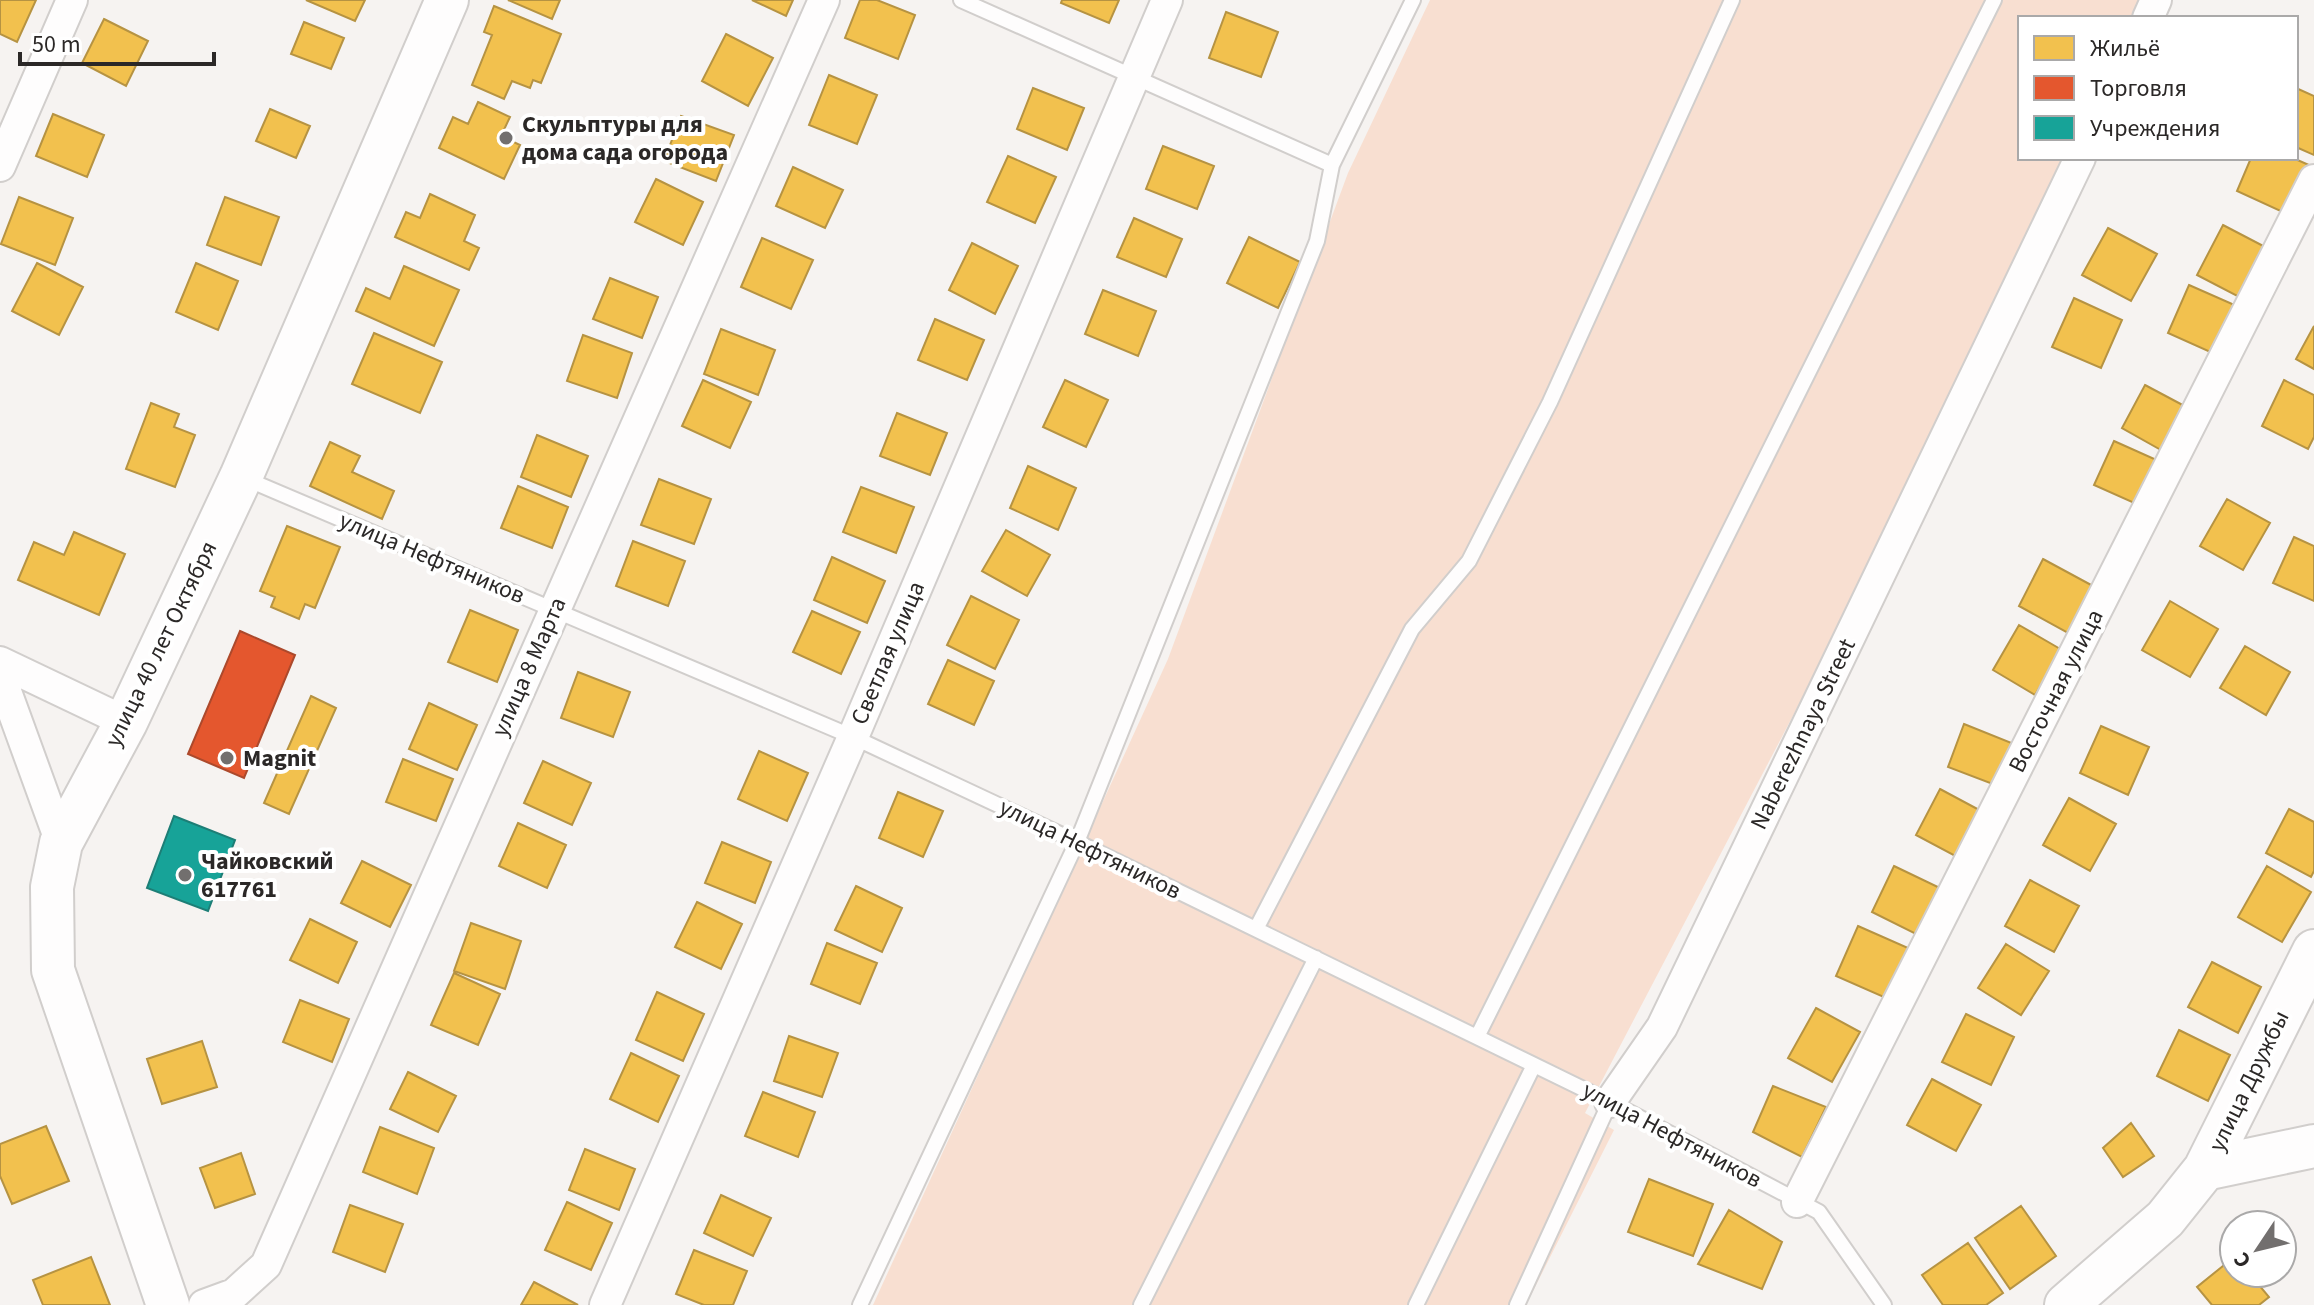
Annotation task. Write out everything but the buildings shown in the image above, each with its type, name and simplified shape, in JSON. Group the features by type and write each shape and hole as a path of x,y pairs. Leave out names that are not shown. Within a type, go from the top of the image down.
{"main road":[{"name":"улица 40 лет Октября","path":"168,1305 53,970 52,887 61,843 126,722 241,477 447,0"},
{"name":"улица Дружбы","path":"2066,1305 2165,1219 2205,1169 2314,951"},
{"path":"2205,1169 2314,1146"}],"street":[{"path":"0,166 72,0"},
{"name":"улица 8 Марта","path":"204,1305 234,1294 266,1265 824,0"},
{"name":"Светлая улица","path":"605,1305 853,737 1167,0"},
{"name":"Naberezhnaya Street","path":"1610,1102 1662,1027 2079,160"},
{"name":"Восточная улица","path":"1797,1202 2314,180"},
{"path":"0,662 126,722"},
{"path":"0,675 61,843"}],"lane":[{"path":"961,0 1332,165"},
{"path":"860,1305 1077,842 1317,241 1332,165 1413,0"},
{"path":"1256,929 1412,629 1469,561 1550,402 1732,0"},
{"path":"1477,1037 1994,0"},
{"name":"улица Нефтяников","path":"241,477 853,737 1077,842 1610,1102 1819,1212 1884,1305"},
{"path":"1141,1305 1316,958"},
{"path":"1416,1305 1534,1065"},
{"name":"Naberezhnaya Street","path":"1517,1305 1610,1102"}],"shaded area":[{"path":"1430,0 2145,0 2137,16 2018,16 2018,160 2069,160 1932,450 1585,1113 1614,1130 1526,1305 873,1305 1168,659 1348,173"}],"place":[{"name":"Скульптуры для дома сада огорода","path":"506,138"},
{"name":"Magnit","path":"227,758"},
{"name":"Чайковский 617761","path":"185,875"}]}
